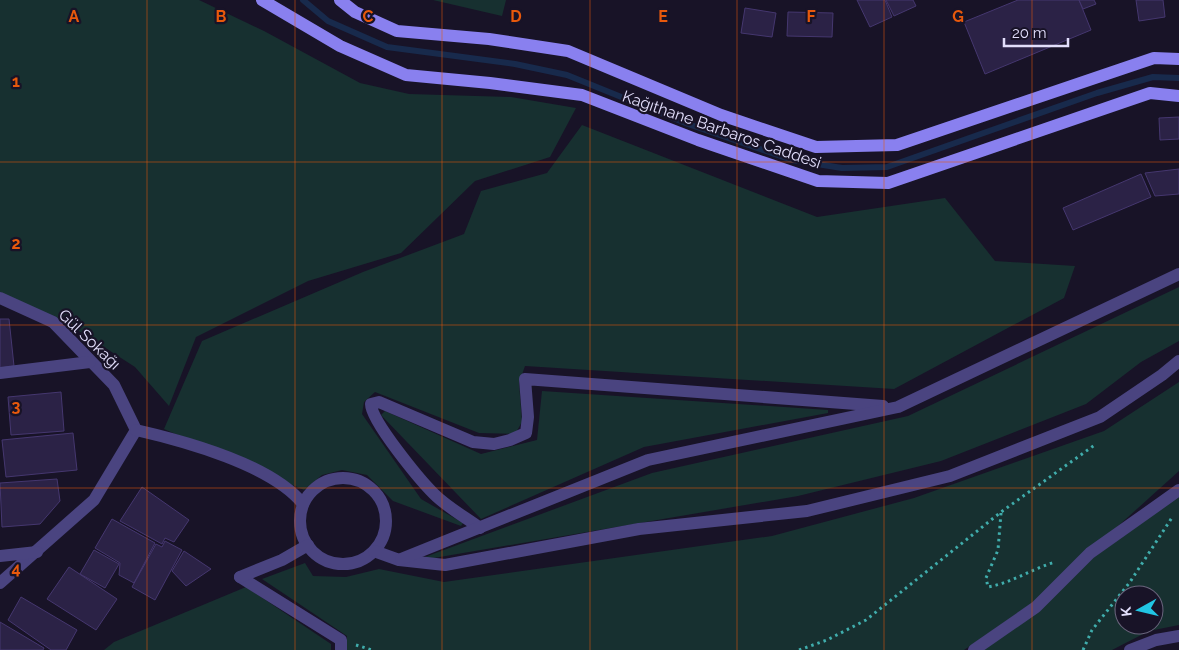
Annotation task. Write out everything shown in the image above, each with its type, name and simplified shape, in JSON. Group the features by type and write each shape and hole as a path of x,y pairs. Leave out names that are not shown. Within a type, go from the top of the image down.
{"main road":[{"name":"Kağıthane Barbaros Caddesi","path":"262,0 340,46 406,75 490,83 582,95 698,140 818,181 888,183 1150,93 1179,96"},
{"name":"Kağıthane Barbaros Caddesi","path":"340,0 355,12 397,31 489,39 568,51 722,115 816,147 897,145 1154,58 1179,59"}],"street":[{"path":"399,560 648,460 898,407 1179,274"},
{"name":"Gül Sokağı","path":"0,298 53,322 114,385 136,430"},
{"path":"374,551 399,560 445,565 639,529 807,511 950,476 1100,417 1162,375 1179,361"},
{"path":"0,372 90,362"},
{"path":"480,528 435,495 423,482 379,423 371,410 370,404 379,402 473,442 494,444 526,434 528,417 525,379 898,407"},
{"path":"0,583 94,500 136,430 173,438 252,468 294,492 304,504"},
{"path":"334,478 348,478 361,481 373,489 381,500 386,520 382,540 374,551 358,561 340,564 322,558 308,545 302,532 300,518 304,504 316,488 334,478"},
{"path":"974,650 1036,607 1090,553 1179,490"},
{"path":"308,545 282,560 240,577 341,640 341,650"},
{"path":"0,556 37,552"},
{"path":"1130,650 1156,640 1179,636"}],"path":[{"path":"799,650 827,640 866,620 1001,512 1096,444"},
{"path":"1083,650 1092,630 1130,582 1172,519 1175,510"},
{"path":"1001,512 998,550 986,578 988,587 998,585 1034,568 1062,560"}],"green space":[{"path":"0,0 199,0 264,31 360,83 409,94 511,97 576,108 550,157 475,181 401,253 308,281 196,337 169,406 135,367 79,331 0,292"},
{"path":"433,0 506,0 502,16"},
{"path":"582,125 817,217 945,198 995,261 1075,266 1064,298 894,389 525,366 519,383 522,422 515,434 479,433 375,392 364,402 362,414 421,499 463,523 461,526 393,501 367,475 342,470 322,475 304,490 164,429 202,341 363,272 464,234 481,191 547,173"},
{"path":"1179,287 1179,341 1141,362 1086,404 941,461 798,496 428,559 425,557 652,473 908,416"},
{"path":"1179,382 1179,471 1035,601 964,650 346,650 347,636 262,579 305,563 313,576 346,577 379,569 444,582 772,536 914,498 1104,431"},
{"path":"542,391 828,410 828,413 644,447 481,519 381,415 385,411 481,454 537,440"},
{"path":"1179,496 1179,625 1164,628 1164,585 1114,585 1114,635 1141,635 1112,650 984,650 1093,558"},
{"path":"246,587 331,644 331,650 104,650 114,642"}],"building":[{"path":"857,0 885,0 892,17 870,27"},
{"path":"886,0 913,0 916,6 894,16"},
{"path":"1018,0 1079,0 1091,30 985,74 964,22"},
{"path":"1079,0 1094,0 1096,4 1083,9"},
{"path":"1136,0 1163,0 1165,17 1139,21"},
{"path":"745,8 776,13 772,37 741,33"},
{"path":"788,12 833,13 832,37 787,36"},
{"path":"1179,117 1179,139 1160,140 1159,118"},
{"path":"1179,169 1179,194 1155,196 1145,173"},
{"path":"1141,174 1151,197 1073,230 1063,208"},
{"path":"0,319 9,319 14,366 0,368"},
{"path":"61,392 64,431 11,435 8,397"},
{"path":"73,433 77,470 6,477 2,440"},
{"path":"57,479 60,501 40,524 2,527 0,483"},
{"path":"142,487 189,520 174,542 165,538 162,544 120,521"},
{"path":"112,519 155,543 134,583 119,575 120,563 95,548"},
{"path":"165,541 182,550 155,600 132,587 156,544 162,547"},
{"path":"94,550 119,564 105,588 80,574"},
{"path":"184,551 211,569 186,586 172,571"},
{"path":"69,567 117,599 96,630 47,599"},
{"path":"21,597 77,630 66,650 51,650 8,620"},
{"path":"0,622 44,648 43,650 0,650"}],"waterway":[{"path":"303,0 328,21 387,47 515,64 567,75 688,124 792,160 842,168 887,167 1097,93 1153,77 1179,78"}]}
